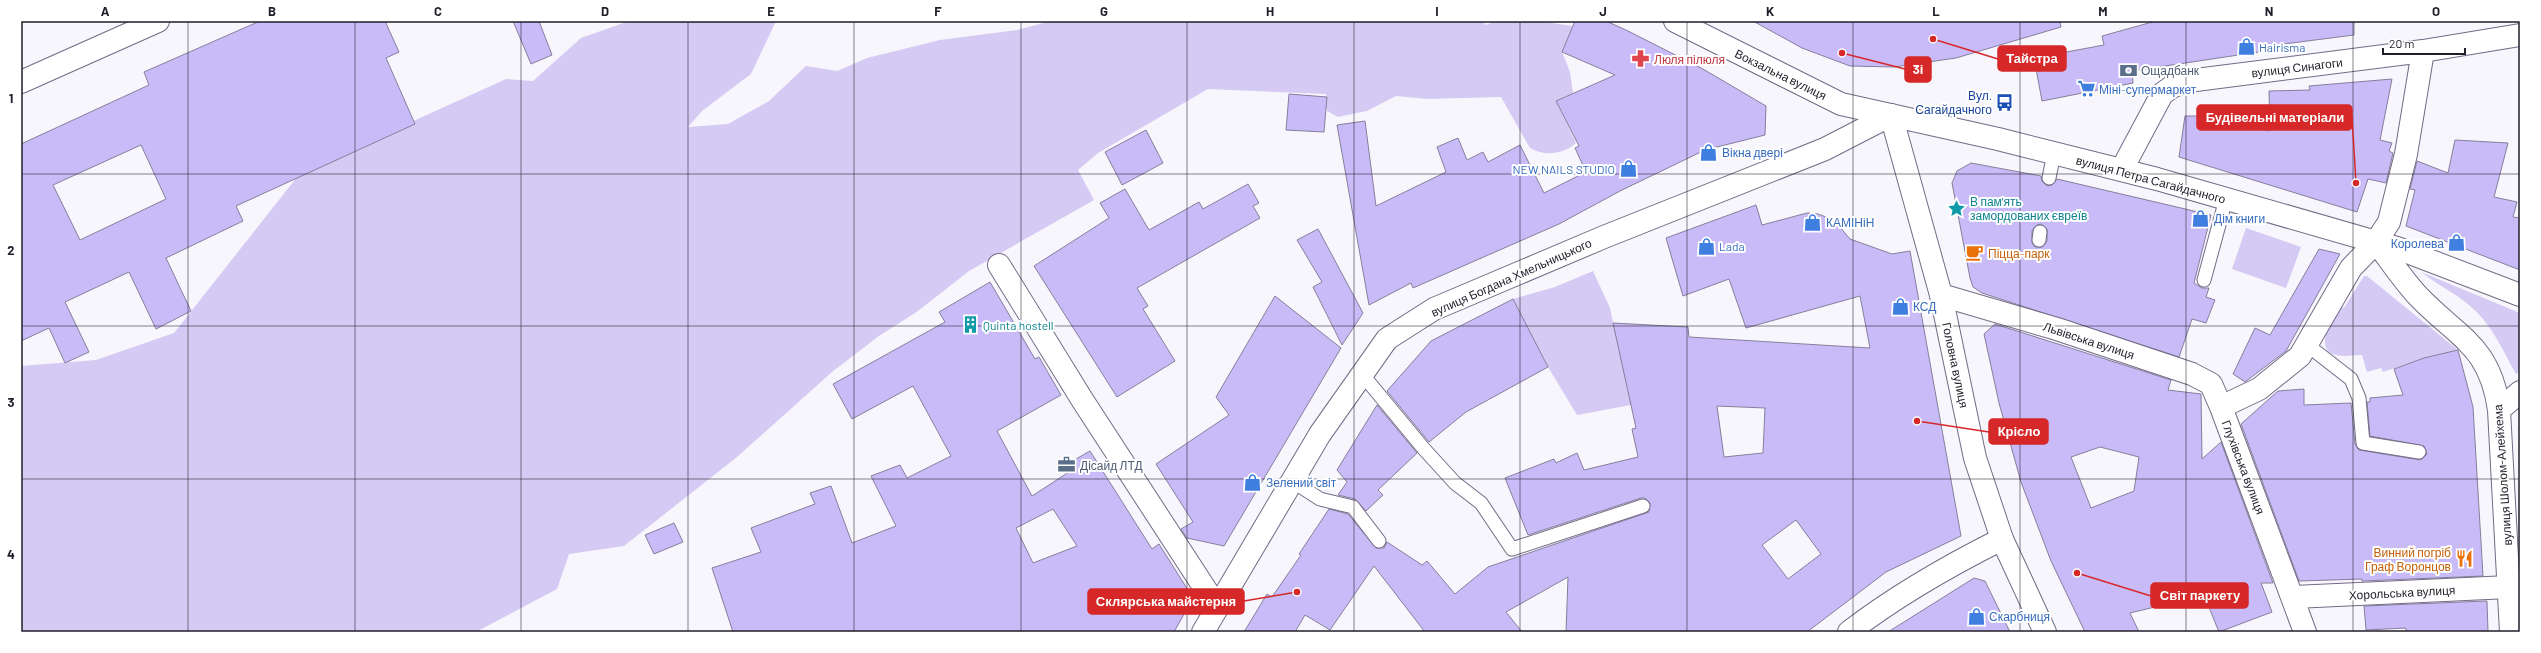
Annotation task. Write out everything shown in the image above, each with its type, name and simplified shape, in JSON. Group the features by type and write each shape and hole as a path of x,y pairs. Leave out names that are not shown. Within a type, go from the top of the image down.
{"street":[{"path":"21,82 158,21"},
{"name":"Вокзальна вулиця","path":"1675,21 1841,104 1891,115"},
{"name":"вулиця Синагоги","path":"2122,169 2162,94 2173,86 2188,81 2423,51 2520,35"},
{"name":"Глухівська вулиця","path":"2305,632 2294,597 2221,407 2259,389 2300,356 2351,268 2376,242 2389,222 2406,154 2423,51"},
{"name":"вулиця Петра Сагайдачного","path":"1891,115 2122,169 2397,248 2520,295"},
{"name":"Головна вулиця","path":"1891,115 1941,295 1976,458 2002,539 2045,632"},
{"name":"вулиця Богдана Хмельницького","path":"1203,632 1320,434 1387,339 1434,309 1604,237 1824,149 1891,115"},
{"name":"вулиця Шолом-Алейхема","path":"2376,242 2418,296 2466,340 2482,358 2491,377 2499,410 2511,632"},
{"path":"999,265 1083,401 1217,607"},
{"name":"Львівська вулиця","path":"1941,295 2057,329 2192,374 2211,384 2221,407"},
{"path":"2499,410 2520,392"},
{"path":"1849,632 1876,612 1942,569 2002,539"},
{"name":"Хорольська вулиця","path":"2294,597 2509,587"}],"lane":[{"path":"2049,178 2054,153"},
{"path":"2204,280 2226,200"},
{"path":"2306,344 2351,379 2359,398 2363,443 2419,452"},
{"path":"1362,374 1424,449 1455,483 1481,503 1512,549 1643,506"},
{"path":"1292,481 1320,499 1353,507 1380,541"}],"shaded area":[{"path":"1505,20 1541,21 1573,26 1562,52 1570,72 1573,93 1556,101 1576,143 1566,150 1554,153 1542,153 1530,148 1501,97 1427,99 1396,96 1367,111 1338,117 1327,111 1326,94 1208,89 1098,153 1078,170 1094,200 969,271 918,311 879,336 832,372 737,457 624,546 569,554 557,589 476,632 21,632 21,366 96,360 174,333 301,172 506,79 533,81 581,38 629,21 776,21 751,74 702,111 688,127 728,124 769,101 806,66 837,71 867,58 940,40 1017,30 1051,21 1482,21 1486,25"},
{"path":"2246,228 2301,247 2286,288 2232,269"},
{"path":"1593,271 1610,308 1631,405 1577,415 1548,367 1513,299 1555,287"},
{"path":"2421,272 2520,313 2520,372 2516,374 2496,337 2477,312 2452,292"},
{"path":"2364,276 2367,276 2458,350 2424,358 2383,372 2381,368 2367,372 2362,355 2339,356 2329,352 2326,347 2325,340 2332,317 2338,305 2344,308"}],"building":[{"path":"260,21 385,21 399,52 386,58 415,124 236,206 243,221 166,258 191,311 156,329 129,272 65,302 89,352 65,363 49,328 21,341 21,144 149,85 144,72","holes":["141,145 166,199 80,240 53,185"]},
{"path":"513,21 539,21 552,55 531,64"},
{"path":"1575,21 1606,21 1703,69 1766,106 1765,135 1705,150 1620,191 1559,224 1413,288 1411,283 1369,305 1337,125 1365,121 1376,206 1446,172 1437,147 1458,138 1467,160 1483,152 1488,162 1520,145 1544,193 1586,172 1575,148 1579,146 1556,101 1615,75 1562,52"},
{"path":"1753,21 2060,21 2061,27 1956,58 1894,67 1850,66 1802,48"},
{"path":"2156,21 2354,21 2354,35 2284,44 2285,48 2132,71 2133,83 2042,101 2034,58 2104,45 2102,36"},
{"path":"2392,79 2380,140 2392,143 2389,151 2393,153 2386,183 2368,179 2357,212 2179,157 2185,116 2207,116 2270,131 2269,91 2310,90 2309,86"},
{"path":"1289,94 1327,97 1324,132 1286,130"},
{"path":"1146,130 1163,163 1122,185 1105,152"},
{"path":"2455,140 2508,143 2494,197 2517,202 2513,217 2520,218 2520,270 2406,226 2415,190 2410,189 2417,161 2448,173"},
{"path":"1971,163 2041,176 2042,181 2047,186 2052,185 2057,179 2211,215 2194,283 2202,288 2209,288 2206,297 2215,300 2206,323 2192,319 2179,357 1982,293 1973,287 1970,278 1952,183 1957,171","holes":["2041,224 2047,229 2047,241 2042,247 2035,247 2032,243 2032,231 2037,225"]},
{"path":"1248,184 1259,203 1253,206 1260,218 1137,288 1148,306 1143,309 1175,361 1117,397 1034,266 1109,218 1100,203 1125,189 1149,230 1199,202 1203,209"},
{"path":"1756,205 1762,225 1807,213 1818,214 1834,220 1850,239 1892,254 1910,251 1961,536 1886,572 1807,632 1566,632 1568,577 1506,612 1522,632 1425,632 1374,566 1330,630 1305,615 1295,632 1244,632 1267,594 1272,597 1301,555 1299,554 1329,509 1348,514 1376,548 1384,548 1387,542 1422,565 1427,561 1455,594 1488,567 1649,512 1650,503 1645,498 1641,498 1528,535 1505,478 1554,459 1556,463 1577,453 1584,470 1638,457 1632,429 1636,428 1613,323 1688,327 1689,337 1870,348 1860,296 1746,328 1729,279 1683,296 1666,238","holes":["1717,406 1765,408 1763,453 1724,457","1796,520 1821,554 1788,579 1762,545"]},
{"path":"1318,229 1363,313 1342,345 1313,287 1322,282 1297,240"},
{"path":"2319,249 2340,254 2286,351 2245,382 2233,374 2255,328 2270,335"},
{"path":"990,282 1035,359 1039,357 1061,395 997,431 1032,496 1072,470 1069,463 1090,451 1152,549 1159,544 1193,598 1174,632 733,632 712,568 761,552 751,528 815,504 810,493 831,486 852,543 896,526 871,476 900,465 907,478 951,456 913,386 852,419 833,384 945,322 939,312","holes":["1053,509 1077,546 1033,563 1016,528"]},
{"path":"1275,296 1341,348 1224,546 1187,538 1181,529 1193,522 1156,464 1229,415 1216,397"},
{"path":"1513,299 1548,367 1466,412 1429,442 1387,391 1431,341"},
{"path":"1995,324 2171,380 2168,390 2201,394 2202,459 2221,442 2273,583 2261,583 2272,612 2219,632 2204,595 2130,613 2139,632 2085,632 2051,561 2021,482 1999,403 1984,334","holes":["2100,447 2139,457 2134,491 2091,508 2071,457"]},
{"path":"2458,350 2473,407 2483,576 2362,581 2362,579 2299,581 2241,424 2278,391 2304,389 2304,405 2351,403 2355,444 2359,450 2421,460 2427,454 2424,446 2370,436 2367,402 2370,402 2370,398 2403,395 2394,369 2424,358"},
{"path":"1377,405 1417,453 1378,490 1383,495 1366,511 1355,499 1338,495 1347,482 1337,470"},
{"path":"674,523 683,542 654,554 645,535"},
{"path":"1974,578 1985,581 2010,632 1888,632"},
{"path":"2487,601 2488,632 2406,632 2406,628 2366,630 2364,606"}],"place":[{"name":"Тайстра","path":"1933,39"},
{"name":"Hairisma","path":"2246,47"},
{"name":"3і","path":"1842,53"},
{"name":"Люля пілюля","path":"1641,59"},
{"name":"Ощадбанк","path":"2128,70"},
{"name":"Міні-супермаркет","path":"2086,89"},
{"name":"Вул. Сагайдачного","path":"2005,102"},
{"name":"Вікна двері","path":"1709,152"},
{"name":"NEW NAILS STUDIO","path":"1628,169"},
{"name":"Будівельні матеріали","path":"2356,183"},
{"name":"В пам'ять замордованих євреїв","path":"1957,208"},
{"name":"Дім книги","path":"2201,218"},
{"name":"КАМІНіН","path":"1813,222"},
{"name":"Королева","path":"2457,243"},
{"name":"Lada","path":"1706,246"},
{"name":"Піцца-парк","path":"1975,253"},
{"name":"КСД","path":"1900,306"},
{"name":"Quinta hostell","path":"970,325"},
{"name":"Крісло","path":"1917,421"},
{"name":"Дісайд ЛТД","path":"1067,465"},
{"name":"Зелений світ","path":"1253,482"},
{"name":"Винний погріб Граф Воронцов","path":"2464,559"},
{"name":"Світ паркету","path":"2077,573"},
{"name":"Склярська майстерня","path":"1297,592"},
{"name":"Скарбниця","path":"1976,616"}]}
